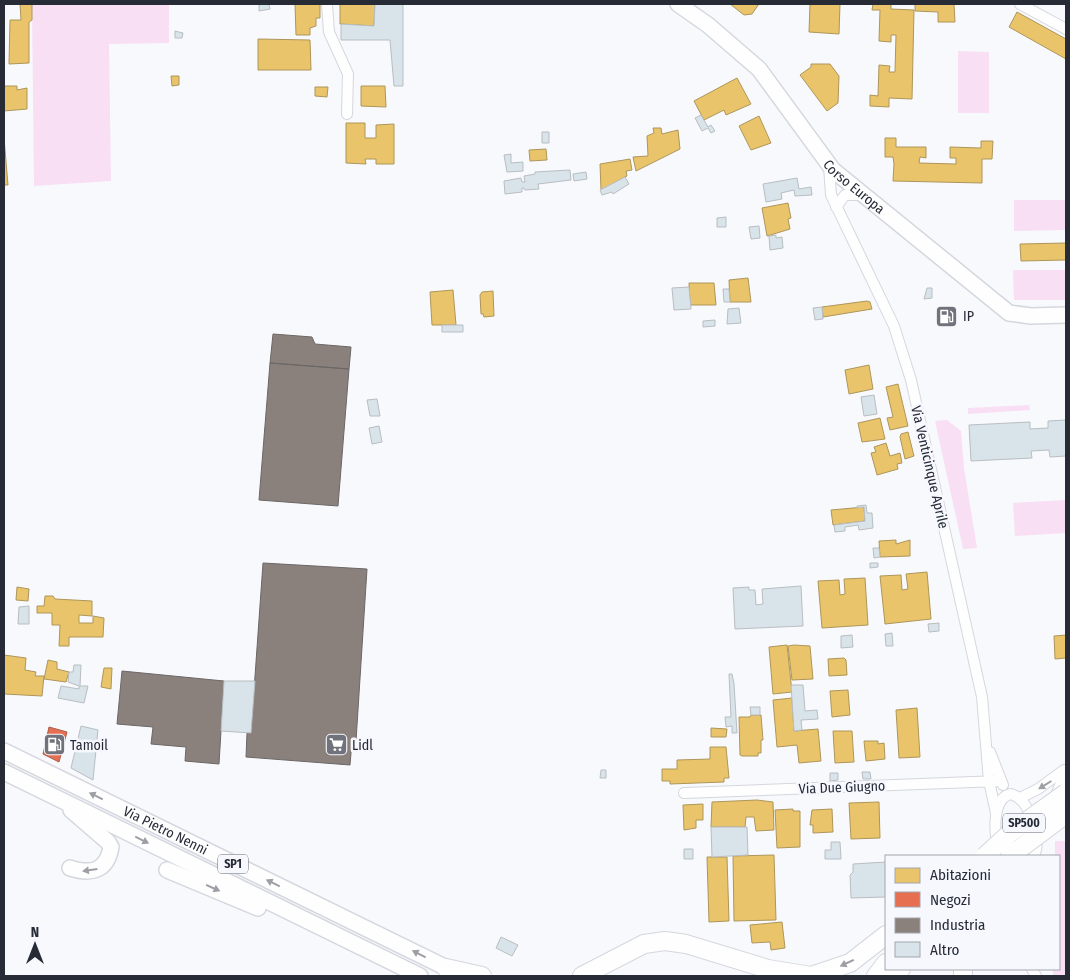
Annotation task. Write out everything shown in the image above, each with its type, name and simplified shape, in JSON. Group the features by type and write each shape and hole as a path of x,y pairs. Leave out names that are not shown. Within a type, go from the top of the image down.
{"highway":[{"name":"SP500","path":"986,855 1010,833 1066,793"},
{"name":"SP500","path":"1011,855 1066,814"},
{"path":"975,855 1010,833"},
{"path":"582,976 644,944 665,941 686,944 774,973 811,976 850,963 885,936"},
{"path":"598,976 628,951"},
{"path":"876,976 885,964"},
{"path":"446,968 482,976"}],"main road":[{"name":"Corso Europa","path":"678,4 708,25 758,69 829,166 836,182 863,194 1009,313 1031,316 1066,315"},
{"name":"Via Pietro Nenni","path":"4,751 462,976"},
{"name":"Via Pietro Nenni","path":"4,772 420,976"},
{"path":"64,802 73,813 108,842 111,847 105,864 95,871 89,873 70,868"},
{"path":"167,870 304,928 342,938"}],"street":[{"path":"327,4 329,32 348,74 347,114"},
{"path":"1020,4 1066,29"},
{"path":"836,182 836,207"},
{"path":"836,207 844,194 863,194"},
{"name":"Via Venticinque Aprile","path":"836,207 904,352 982,697 988,781 996,813 1001,855"},
{"name":"Via Venticinque Aprile","path":"986,740 1000,781 1027,805 1031,814 1035,854"},
{"path":"996,813 999,802 1003,797 1016,796 1057,777 1066,769"},
{"path":"1035,854 1066,769"},
{"name":"Via Due Giugno","path":"684,794 1000,781"}],"shaded area":[{"path":"32,4 169,4 169,43 109,44 111,181 34,186"},
{"path":"958,51 989,52 989,113 958,113"},
{"path":"1014,200 1066,200 1066,230 1014,231"},
{"path":"1013,270 1066,270 1066,300 1014,300"},
{"path":"1029,405 1030,410 968,414 968,408"},
{"path":"947,420 961,431 964,468 977,548 963,549 935,421"},
{"path":"1066,500 1066,533 1015,536 1013,503"},
{"path":"1055,841 1066,841 1066,976 1053,976 1053,970 1060,970 1060,855 1055,855"}],"building: Abitazioni":[{"path":"20,4 32,4 32,20 29,22 29,63 9,64 10,20 21,20"},
{"path":"295,4 320,4 320,18 316,18 316,26 310,28 310,35 296,35"},
{"path":"340,4 375,4 374,26 340,24"},
{"path":"730,4 759,4 752,14 744,15"},
{"path":"810,4 840,4 839,34 809,32"},
{"path":"873,4 891,4 891,9 914,10 912,99 889,98 889,107 870,106 870,95 878,96 879,65 890,66 889,72 895,72 896,35 891,35 891,42 879,41 880,10 872,10"},
{"path":"915,4 954,4 955,22 938,22 938,12 915,11"},
{"path":"1017,12 1066,39 1066,59 1009,27"},
{"path":"258,39 310,40 311,70 258,70"},
{"path":"811,64 830,64 839,76 838,103 827,111 800,75 811,67"},
{"path":"171,76 179,76 179,85 172,86"},
{"path":"737,78 751,104 726,115 724,110 704,120 694,101"},
{"path":"4,86 17,86 17,90 27,88 27,109 4,111"},
{"path":"361,86 385,86 386,107 361,106"},
{"path":"315,87 328,87 327,97 315,96"},
{"path":"759,116 771,143 751,150 739,126"},
{"path":"346,123 365,123 365,138 376,138 376,125 394,124 394,164 376,164 376,159 365,159 366,164 346,163"},
{"path":"653,128 661,128 662,134 678,130 680,149 636,171 633,157 648,156 647,136 654,133"},
{"path":"4,138 8,185 4,185"},
{"path":"885,138 896,138 896,147 926,147 926,158 920,157 919,163 956,164 956,158 950,158 950,147 981,148 981,141 993,141 992,159 982,159 982,183 893,181 893,157 885,157"},
{"path":"546,149 547,160 530,161 529,150"},
{"path":"630,159 632,170 626,171 627,176 601,190 600,164"},
{"path":"788,203 791,218 788,219 790,229 767,236 762,208"},
{"path":"1066,243 1066,260 1021,261 1020,244"},
{"path":"748,278 751,302 730,302 729,280"},
{"path":"689,283 714,283 716,305 690,305"},
{"path":"453,290 456,325 432,325 430,292"},
{"path":"493,291 494,316 484,317 481,314 480,295 482,292"},
{"path":"870,302 872,309 823,317 822,307"},
{"path":"956,309 956,320 937,321 937,310"},
{"path":"869,365 873,389 849,394 845,370"},
{"path":"898,384 908,426 890,430 887,418 893,417 886,387"},
{"path":"880,418 885,439 862,442 858,423"},
{"path":"908,432 914,456 905,459 900,437 901,434"},
{"path":"886,443 890,456 900,453 902,463 897,464 898,469 877,475 871,453 876,452 874,447"},
{"path":"864,507 865,521 833,525 831,510"},
{"path":"896,540 896,544 910,540 910,556 880,557 879,541"},
{"path":"927,572 931,619 885,624 880,576 901,575 902,590 908,589 906,574"},
{"path":"865,578 868,625 822,628 818,581 839,580 840,595 845,594 844,579"},
{"path":"17,587 29,589 28,601 16,600"},
{"path":"45,596 53,596 55,599 92,601 92,616 79,615 79,623 93,623 93,616 104,618 103,637 69,637 69,646 59,646 60,625 52,625 52,613 37,613 37,606 44,606"},
{"path":"1066,635 1066,658 1055,659 1054,636"},
{"path":"787,645 792,692 773,694 769,647"},
{"path":"788,646 810,646 813,679 792,680"},
{"path":"4,655 26,658 25,670 36,672 35,676 44,676 42,696 4,694"},
{"path":"844,658 846,660 847,675 829,676 828,659"},
{"path":"48,660 57,662 57,669 69,672 66,682 44,679"},
{"path":"104,668 112,668 111,689 101,687"},
{"path":"848,690 850,715 832,717 830,691"},
{"path":"792,698 794,731 818,729 821,761 799,763 797,745 777,747 773,700"},
{"path":"917,708 920,757 899,758 896,710"},
{"path":"751,715 761,715 763,740 761,740 761,753 758,753 758,756 742,756 740,755 739,717 750,717"},
{"path":"711,728 727,729 726,737 711,737"},
{"path":"833,731 852,731 854,762 835,763"},
{"path":"864,741 878,741 878,744 884,743 885,759 866,761"},
{"path":"710,747 726,747 729,778 724,778 724,782 670,784 670,781 662,781 662,769 677,769 677,760 710,759"},
{"path":"757,800 773,802 774,830 756,831 754,817 746,817 745,827 711,827 712,802"},
{"path":"879,802 880,838 851,839 849,803"},
{"path":"703,804 703,820 696,820 696,828 684,830 683,805"},
{"path":"793,809 793,811 800,811 800,847 777,848 775,810"},
{"path":"832,809 833,832 813,833 813,825 810,825 812,810"},
{"path":"774,855 776,920 734,921 733,856"},
{"path":"707,857 727,857 729,921 709,922"},
{"path":"782,922 785,948 771,950 770,942 752,943 750,925"}],"building: Negozi":[{"path":"49,727 67,732 59,762 43,754"}],"building: Industria":[{"path":"273,334 312,337 315,344 351,347 349,369 270,363"},
{"path":"270,363 349,369 338,506 259,500"},
{"path":"263,563 367,569 356,741 352,741 350,765 246,757 247,733 251,733"},
{"path":"122,671 224,681 219,764 185,761 186,747 151,744 153,727 117,724"}],"building: Altro":[{"path":"259,4 269,4 270,9 259,11"},
{"path":"375,4 403,4 403,86 394,86 390,40 341,40 341,24 374,26"},
{"path":"175,31 183,33 182,38 175,38"},
{"path":"701,115 708,127 711,125 715,131 711,133 708,128 702,131 695,118"},
{"path":"542,132 549,132 549,143 542,143"},
{"path":"511,154 511,163 523,162 523,171 507,172 504,155"},
{"path":"570,170 571,180 538,184 539,189 525,190 522,188 522,192 505,194 504,181 521,178 522,182 525,182 524,176 535,174 535,172"},
{"path":"586,172 587,179 574,181 573,174"},
{"path":"625,177 629,184 613,194 612,192 602,195 600,190"},
{"path":"797,178 799,189 811,187 812,195 795,196 794,190 781,193 782,199 766,202 763,184"},
{"path":"726,217 726,227 717,227 717,218"},
{"path":"759,226 760,238 751,239 749,227"},
{"path":"776,235 776,238 782,237 783,248 770,250 769,236"},
{"path":"689,287 691,309 674,310 672,288"},
{"path":"927,288 932,288 932,298 924,299"},
{"path":"723,289 729,289 730,302 724,302"},
{"path":"822,307 823,319 815,320 813,308"},
{"path":"739,308 741,323 727,324 728,309"},
{"path":"715,320 715,326 703,327 703,321"},
{"path":"442,325 463,325 463,332 442,332"},
{"path":"874,395 877,414 864,416 861,397"},
{"path":"377,399 380,416 370,416 367,400"},
{"path":"1066,420 1066,456 1050,457 1049,450 1031,451 1032,458 971,461 969,425 1030,422 1030,429 1048,428 1048,421"},
{"path":"379,426 382,442 372,444 369,428"},
{"path":"866,505 867,513 872,513 873,528 859,530 858,525 845,527 845,531 835,532 834,525 865,521 864,507 857,508 857,506"},
{"path":"873,548 879,548 880,557 874,558"},
{"path":"870,563 878,563 878,567 870,568"},
{"path":"801,586 803,626 735,629 733,588 749,587 749,590 755,590 756,605 763,604 762,589"},
{"path":"29,606 29,624 18,624 19,607"},
{"path":"939,623 939,631 929,632 928,624"},
{"path":"892,633 893,646 886,646 885,634"},
{"path":"852,635 853,647 841,648 841,636"},
{"path":"74,665 81,665 80,686 88,686 84,703 58,698 61,686 79,689 79,686 68,682 69,672 73,672"},
{"path":"729,674 732,674 734,684 737,733 732,733 732,726 726,727 725,717 731,717"},
{"path":"224,681 255,681 251,733 221,731"},
{"path":"791,685 803,685 805,711 817,710 818,719 801,720 802,730 794,731"},
{"path":"750,707 760,707 760,715 751,715"},
{"path":"81,726 98,730 93,780 71,768"},
{"path":"601,770 606,770 606,778 600,778"},
{"path":"862,772 870,772 871,779 863,779"},
{"path":"830,773 838,773 838,780 830,781"},
{"path":"711,827 747,827 748,855 712,857"},
{"path":"831,842 840,842 841,859 825,859 825,850 831,850"},
{"path":"684,849 693,849 693,859 684,859"},
{"path":"885,862 885,897 851,898 850,875 853,872 853,864"},
{"path":"501,937 518,945 512,956 496,948"}],"place":[{"name":"IP","path":"947,316"},
{"name":"Tamoil","path":"54,745"},
{"name":"Lidl","path":"336,745"}]}
